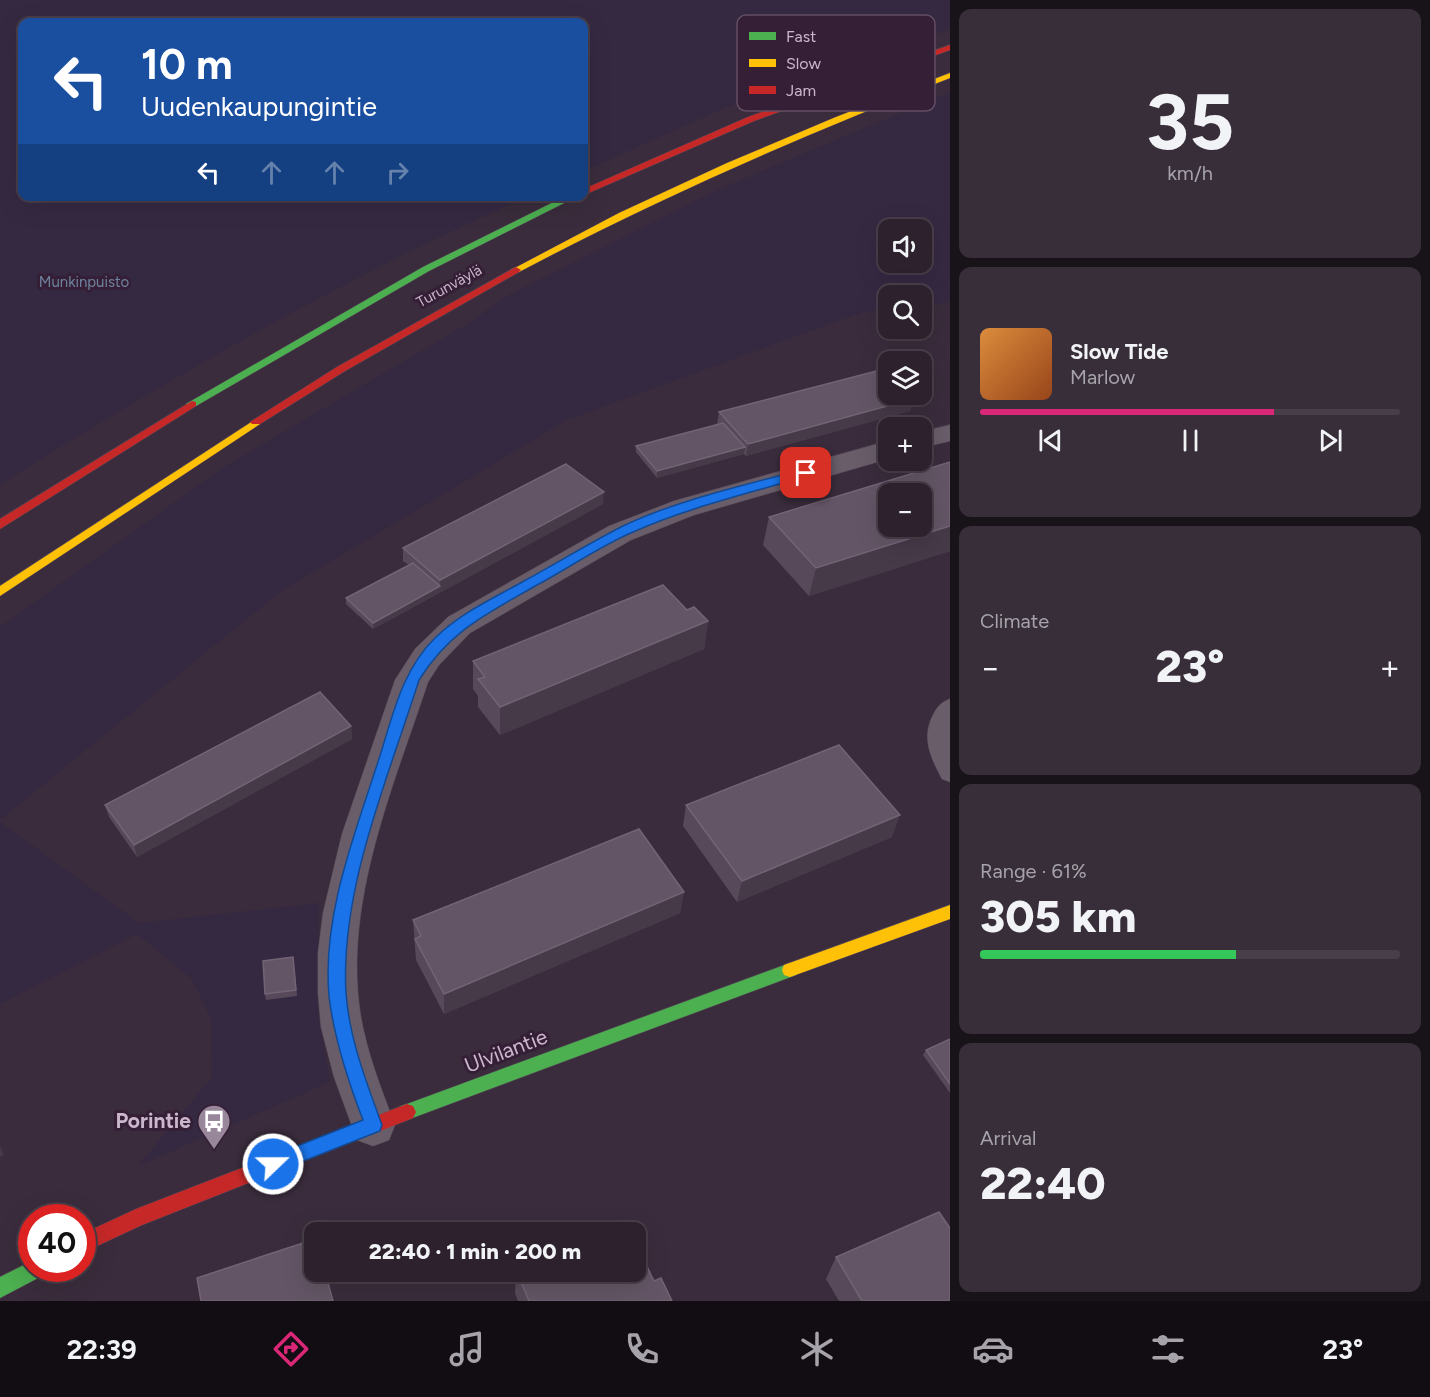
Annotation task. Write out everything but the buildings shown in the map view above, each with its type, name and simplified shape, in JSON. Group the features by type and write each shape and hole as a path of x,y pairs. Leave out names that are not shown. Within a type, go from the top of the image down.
{"main road":[{"path":"935,52 950,46"},
{"name":"Turunväylä","path":"935,81 950,75"},
{"path":"588,190 773,111"},
{"name":"Turunväylä","path":"0,592 244,428 469,293 585,231 682,185 791,136 856,111"},
{"name":"Turunväylä","path":"0,525 317,330 424,271 564,201"},
{"name":"Ulvilantie","path":"96,1237 136,1218 373,1125 950,912"},
{"path":"0,1288 18,1278"}],"street":[{"path":"932,437 950,432"},
{"path":"373,1125 346,1039 338,996 337,952 344,908 362,835 412,680 427,657 441,640 476,614 642,522 878,453"}],"lane":[{"path":"950,707 938,721 936,742 950,773"}],"green space":[{"name":"Munkinpuisto","path":"0,0 950,0 950,29 935,34 935,15 737,15 737,104 588,169 588,18 18,18 18,201 517,201 391,261 258,331 128,406 0,485"},
{"path":"950,92 950,302 932,304 932,285 878,285 878,310 863,312 567,420 280,592 0,820 0,627 224,467 469,323 507,296 717,190 905,111 935,111 935,98"},
{"path":"0,822 139,923 319,903 318,1013 330,1082 138,1166 212,1077 211,1019 192,979 137,934 0,1004"}],"traffic: fast":[{"path":"192,404 426,269 564,201"},
{"path":"407,1112 790,970"},
{"path":"0,1288 18,1278"}],"traffic: slow":[{"path":"935,81 950,75"},
{"path":"516,270 622,215 730,165 859,111"},
{"path":"0,592 256,422"},
{"path":"790,970 950,912"}],"traffic: jam":[{"path":"935,52 950,47"},
{"path":"588,190 773,111"},
{"path":"256,422 341,369 516,270"},
{"path":"0,525 192,404"},
{"path":"96,1237 136,1218 407,1112"}],"place":[{"name":"Porintie","path":"214,1150"}],"route":[{"path":"273,1164 373,1125 346,1039 338,996 337,952 356,855 377,785 418,668 441,640 459,625 607,539 642,522 684,508 806,473"}]}
